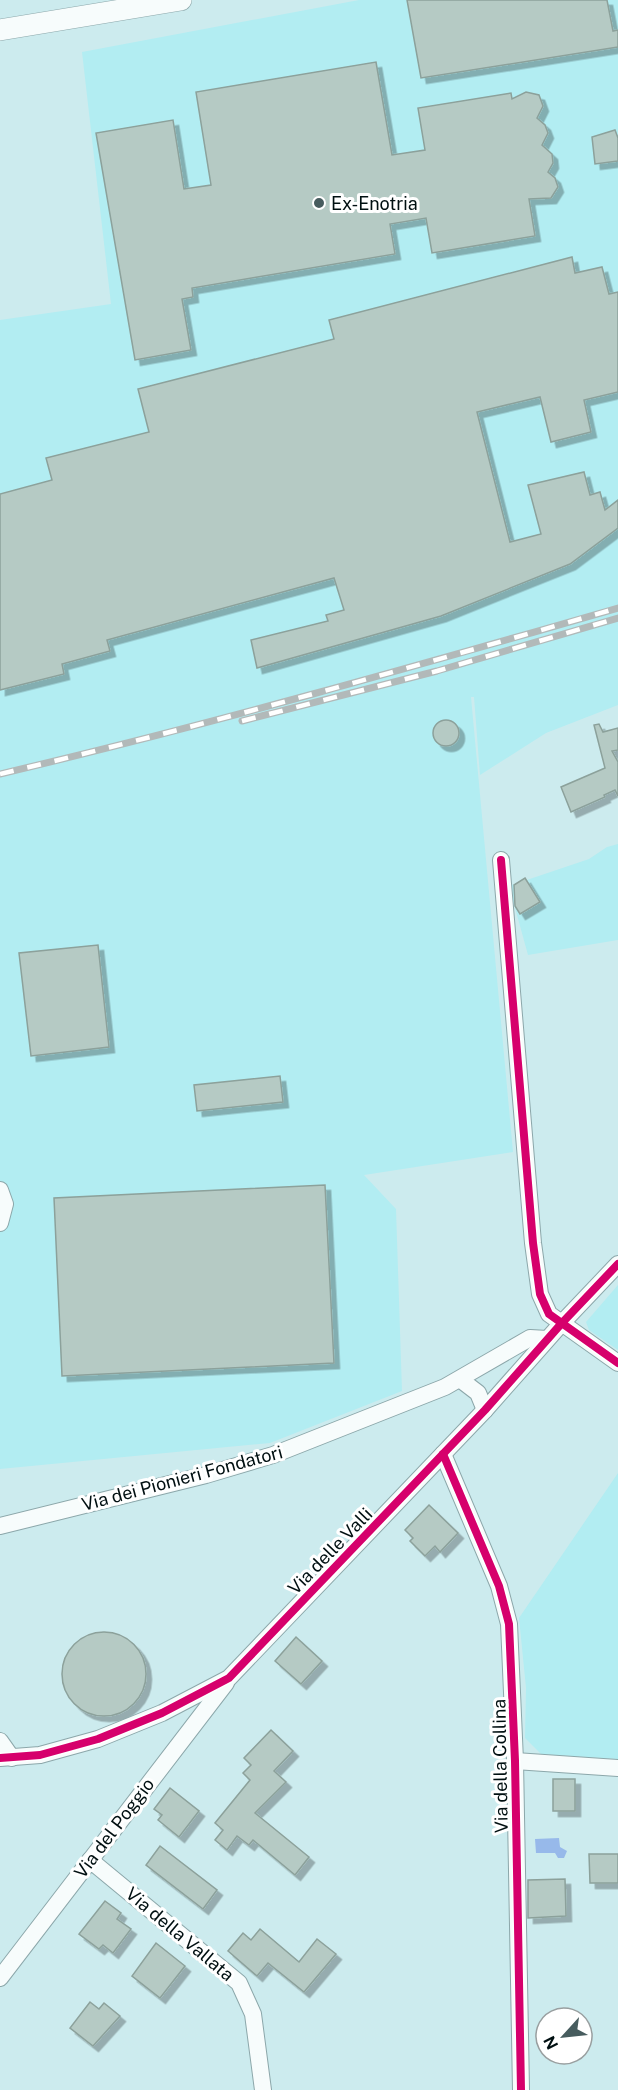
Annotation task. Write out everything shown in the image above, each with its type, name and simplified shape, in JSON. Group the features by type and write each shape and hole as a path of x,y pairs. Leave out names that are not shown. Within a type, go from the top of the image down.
{"main road":[{"path":"0,30 181,0"}],"street":[{"path":"501,860 537,1277 549,1314 618,1363"},
{"path":"0,1190 5,1204 0,1223"},
{"name":"Via delle Valli","path":"6,1758 40,1755 98,1739 162,1713 229,1678 444,1454 618,1264"},
{"name":"Via dei Pionieri Fondatori","path":"0,1526 196,1477 273,1455 460,1380 530,1338 547,1340"},
{"path":"460,1380 478,1393 485,1410"},
{"name":"Via della Collina","path":"444,1454 496,1577 507,1613 512,1665 515,1761 521,2090"},
{"name":"Via del Poggio","path":"0,1977 229,1678"},
{"path":"0,1741 6,1758"},
{"path":"515,1761 618,1768"},
{"name":"Via della Vallata","path":"90,1860 239,1983 247,1998 253,2018 263,2090"}],"shaded area":[{"path":"359,0 618,0 618,705 546,733 480,775 474,697 471,697 513,1152 364,1175 396,1209 402,1391 270,1443 0,1469 0,320 111,304 82,52"},
{"path":"618,844 618,940 528,955 509,886 589,859 607,847"},
{"path":"618,1285 618,1350 589,1330 586,1322"},
{"path":"618,1473 618,1759 541,1754 525,1738 526,1688 519,1618"},
{"path":"559,1838 560,1847 567,1851 564,1858 558,1858 555,1853 536,1853 535,1839"}],"building":[{"path":"407,0 607,0 613,31 618,30 618,47 421,78"},
{"name":"Ex-Enotria","path":"376,62 392,155 425,150 418,108 511,93 512,99 526,92 539,95 543,106 537,118 545,125 548,133 542,145 552,154 553,163 548,172 555,178 558,187 551,198 529,199 535,236 432,253 426,218 390,224 395,254 192,288 193,297 182,299 191,350 135,360 96,133 173,120 184,189 211,185 196,92"},
{"path":"615,130 618,138 618,161 595,164 592,137"},
{"path":"572,257 575,273 602,267 609,294 618,292 618,392 584,400 591,432 551,442 540,397 477,412 510,542 541,534 528,485 584,472 590,495 600,492 605,510 618,500 618,528 570,564 441,616 257,668 251,640 328,621 326,615 344,610 334,578 107,640 110,651 62,664 64,674 0,690 0,494 52,480 46,458 149,432 138,389 334,339 329,320"},
{"path":"446,720 455,724 459,733 455,742 446,746 437,742 433,733 437,724"},
{"path":"599,724 603,732 618,728 618,750 612,751 618,762 618,796 615,790 571,812 561,787 605,768 594,725"},
{"path":"525,878 540,902 520,914 515,906 514,885"},
{"path":"98,945 109,1047 31,1056 19,953"},
{"path":"280,1076 283,1102 197,1111 194,1085"},
{"path":"325,1185 334,1363 62,1376 54,1198"},
{"path":"429,1505 458,1533 440,1552 435,1546 425,1556 410,1541 413,1538 405,1530"},
{"path":"104,1632 120,1635 134,1644 143,1658 146,1674 143,1690 134,1704 120,1713 104,1716 88,1713 74,1704 65,1690 62,1674 65,1658 74,1644 88,1635"},
{"path":"296,1637 322,1661 301,1684 275,1661"},
{"path":"271,1730 293,1751 274,1771 286,1782 255,1813 309,1857 295,1875 253,1840 249,1845 237,1836 227,1850 215,1840 223,1830 215,1823 250,1780 243,1773 251,1765 244,1758"},
{"path":"553,1779 575,1779 575,1811 553,1811"},
{"path":"170,1788 199,1811 179,1837 158,1820 162,1815 154,1809"},
{"path":"160,1846 217,1890 203,1909 146,1865"},
{"path":"589,1854 618,1854 618,1883 590,1883"},
{"path":"565,1879 566,1916 528,1918 528,1880"},
{"path":"105,1901 121,1913 117,1919 131,1929 113,1953 103,1945 99,1949 79,1934"},
{"path":"260,1929 299,1962 317,1939 336,1954 304,1992 268,1963 257,1976 228,1951 243,1933 251,1940"},
{"path":"156,1943 185,1966 160,1998 132,1976"},
{"path":"90,2002 99,2009 104,2003 120,2016 93,2046 70,2028"}],"railway":[{"path":"0,774 233,716 618,608"},
{"path":"242,721 437,671 618,618"}],"cycle path":[{"path":"501,860 533,1243 540,1294 549,1314 618,1363"},
{"path":"0,1758 40,1755 98,1739 162,1713 229,1678 485,1410 618,1264"},
{"path":"443,1454 499,1586 509,1624 515,1761 521,2090"}],"place":[{"name":"Ex-Enotria","path":"319,203"}]}
